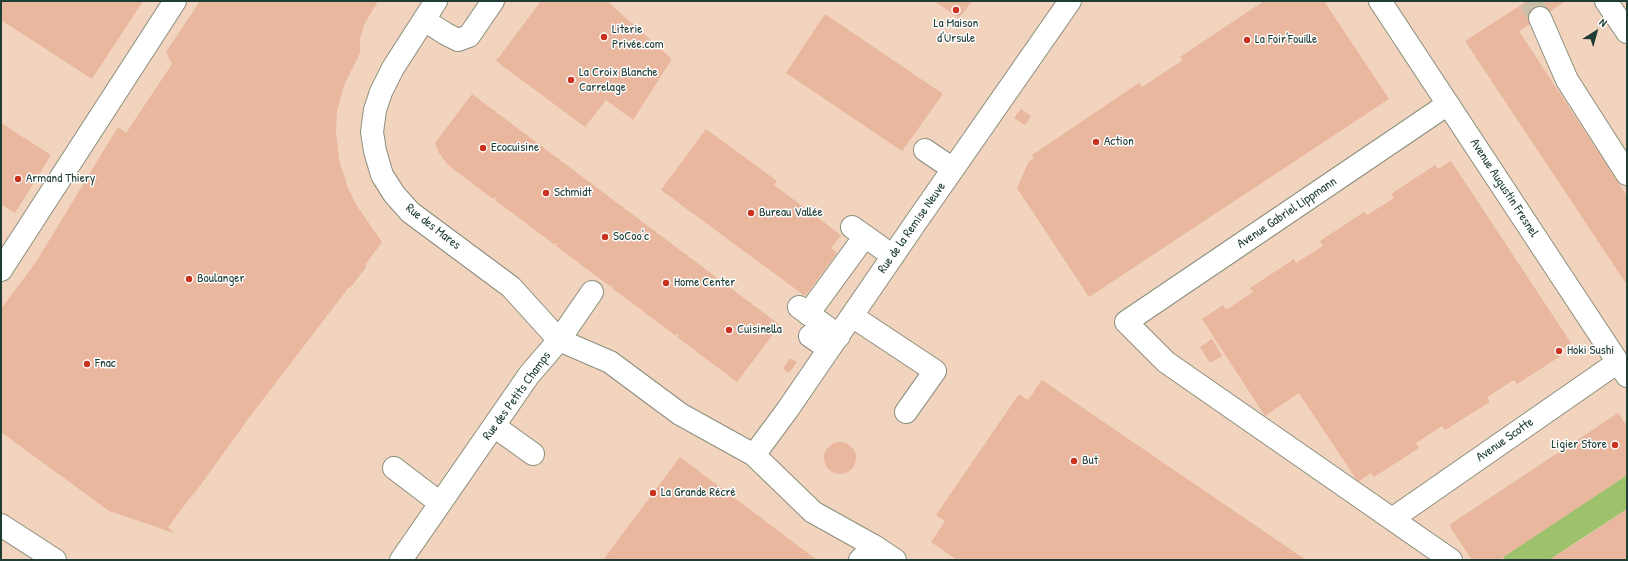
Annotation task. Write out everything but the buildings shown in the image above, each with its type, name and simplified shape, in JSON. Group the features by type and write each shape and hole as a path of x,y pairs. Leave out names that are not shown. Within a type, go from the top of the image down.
{"street":[{"path":"1,270 175,1"},
{"name":"Rue des Mares","path":"436,1 422,34 386,67 381,92 375,110 372,132 375,151 382,175 394,194 410,212 511,286 558,340"},
{"path":"422,34 446,34 458,40 469,36 492,1"},
{"name":"Rue de la Remise Neuve","path":"754,455 788,409 1070,1"},
{"name":"Avenue Augustin Fresnel","path":"1380,1 1623,369"},
{"path":"1606,1 1627,32"},
{"path":"1540,18 1567,80 1627,174"},
{"name":"Avenue Gabriel Lippmann","path":"1392,519 1166,362 1126,322 1448,104"},
{"path":"925,150 953,169"},
{"path":"834,342 803,310 858,232 893,256"},
{"path":"558,340 592,292"},
{"path":"852,316 935,371 906,412"},
{"path":"810,336 834,342"},
{"name":"Rue des Petits Champs","path":"401,560 529,375 558,340 610,362 680,414 754,455 813,512 867,553 893,559"},
{"name":"Avenue Scotte","path":"1392,519 1623,369"},
{"path":"494,426 533,454"},
{"path":"394,468 440,503"},
{"path":"1392,519 1451,560"},
{"path":"1,525 55,560"},
{"path":"1,540 27,560"}],"shaded area":[{"path":"1,1 1627,1 1627,560 1,560"}],"green space":[{"path":"1627,475 1627,509 1549,560 1505,560 1503,557"}],"tunnel":[{"path":"1530,1 1540,18"}],"place":[{"name":"La Maison d'Ursule","path":"956,10"},
{"name":"Literie Privée.com","path":"604,37"},
{"name":"La Foir'Fouille","path":"1247,40"},
{"name":"La Croix Blanche Carrelage","path":"571,80"},
{"name":"Action","path":"1096,142"},
{"name":"Ecocuisine","path":"483,148"},
{"name":"Armand Thiery","path":"18,179"},
{"name":"Schmidt","path":"546,193"},
{"name":"Bureau Vallée","path":"751,213"},
{"name":"SoCoo'c","path":"605,237"},
{"name":"Boulanger","path":"189,279"},
{"name":"Home Center","path":"666,283"},
{"name":"Cuisinella","path":"729,330"},
{"name":"Hoki Sushi","path":"1559,351"},
{"name":"Fnac","path":"87,364"},
{"name":"Ligier Store","path":"1615,445"},
{"name":"But","path":"1074,461"},
{"name":"La Grande Récré","path":"653,493"}]}
